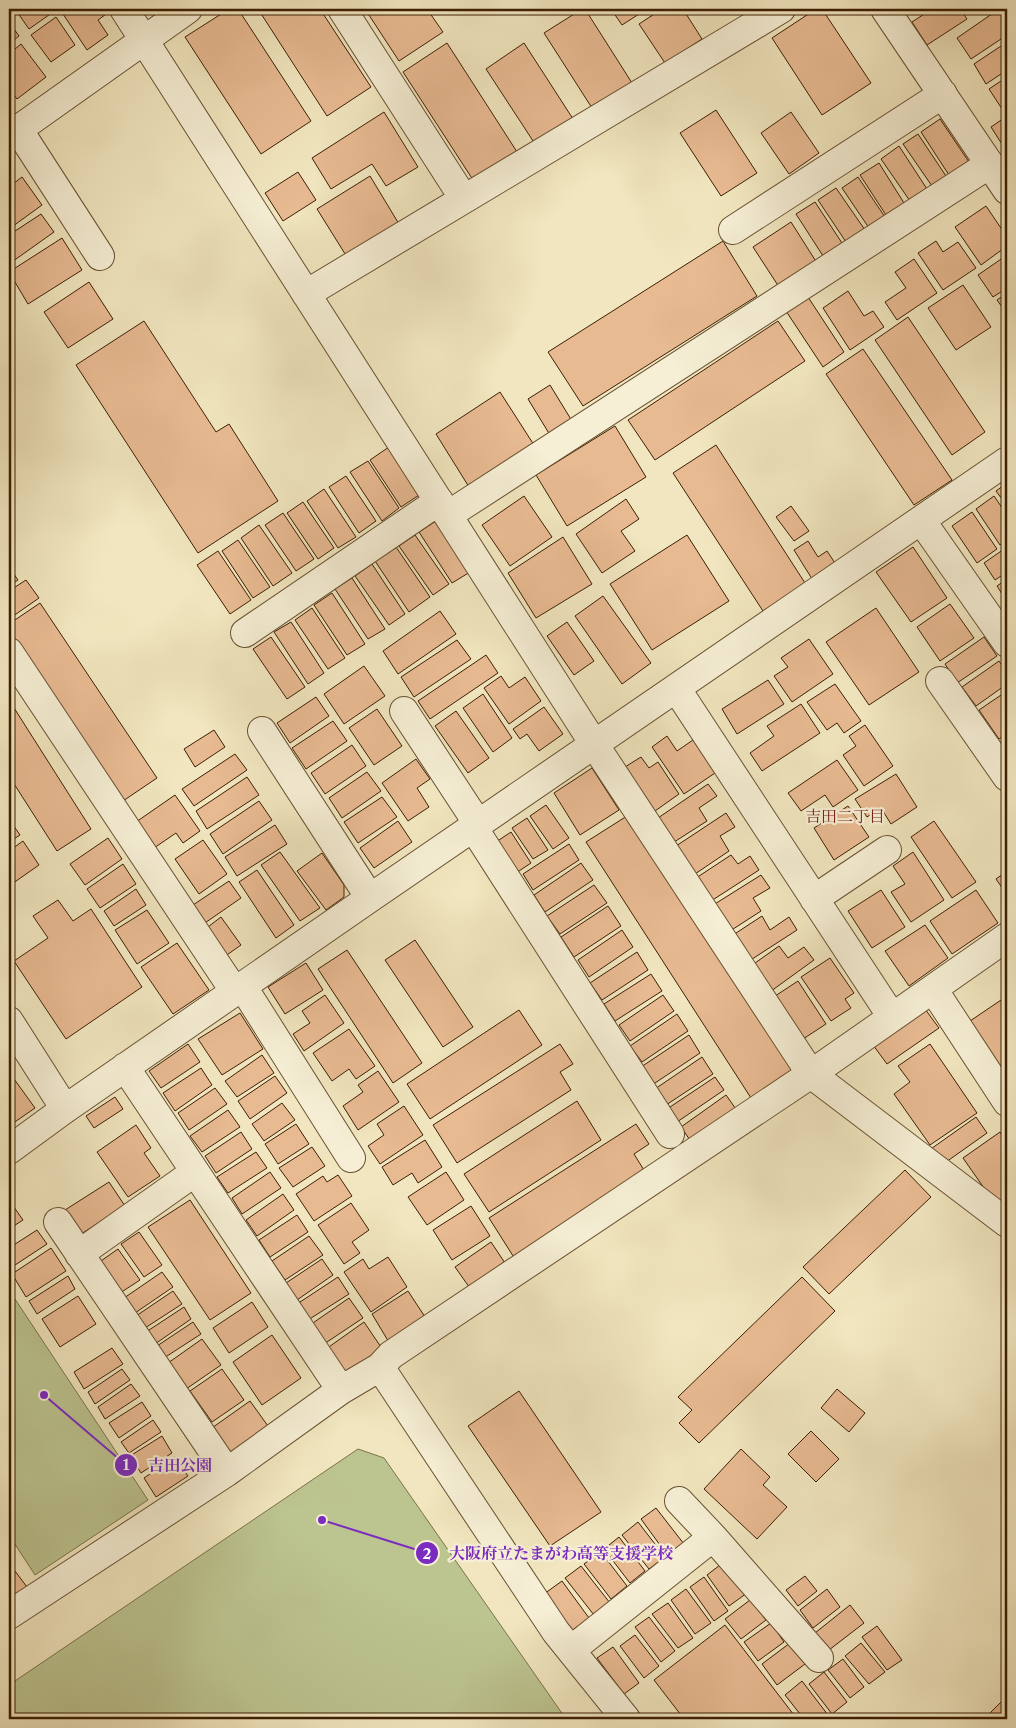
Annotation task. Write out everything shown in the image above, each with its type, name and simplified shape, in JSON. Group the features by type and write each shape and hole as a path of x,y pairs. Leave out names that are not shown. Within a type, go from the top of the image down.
{"street":[{"path":"124,9 594,744 811,1074 1007,1223"},
{"path":"100,256 14,133 188,9"},
{"path":"342,9 464,199"},
{"path":"306,294 781,9"},
{"path":"885,9 1007,190"},
{"path":"733,230 943,94"},
{"path":"245,633 990,164"},
{"path":"9,1150 125,1067 1007,461"},
{"path":"921,520 1007,643"},
{"path":"9,652 239,989 351,1158"},
{"path":"940,681 1007,777"},
{"path":"676,688 892,1017"},
{"path":"404,711 670,1134"},
{"path":"262,731 370,898"},
{"path":"814,899 887,850"},
{"path":"9,1615 227,1472 341,1390 380,1367 391,1355 811,1074 1007,937"},
{"path":"933,989 1007,1102"},
{"path":"9,1021 65,1109"},
{"path":"125,1067 341,1390"},
{"path":"79,1254 195,1172"},
{"path":"58,1222 227,1472"},
{"path":"380,1367 556,1632 626,1719"},
{"path":"680,1501 714,1537 819,1658"},
{"path":"571,1650 714,1537"}],"green space":[{"path":"9,1290 148,1500 35,1575 9,1535"},
{"path":"358,1449 384,1458 566,1719 9,1719 9,1685"}],"building":[{"path":"15,9 55,9 56,10 29,29"},
{"path":"72,9 107,9 109,12 98,20 108,35 87,50 63,14"},
{"path":"229,9 238,9 311,121 261,154 185,37"},
{"path":"258,9 320,9 371,87 327,116"},
{"path":"365,9 427,9 443,32 399,61"},
{"path":"582,9 585,9 632,83 592,108 544,33"},
{"path":"611,9 647,9 622,25"},
{"path":"662,9 683,9 702,39 665,63 639,24"},
{"path":"816,9 822,9 871,83 822,115 772,38"},
{"path":"932,9 960,9 967,19 927,45 912,22"},
{"path":"999,9 1007,9 1007,35 971,59 957,38"},
{"path":"56,17 75,45 51,62 31,35"},
{"path":"9,22 19,36 9,44"},
{"path":"1007,42 1007,70 986,84 974,64"},
{"path":"447,43 519,155 475,183 403,72"},
{"path":"524,43 575,122 537,147 486,69"},
{"path":"21,44 46,77 17,99 9,88 9,54"},
{"path":"1007,77 1007,106 1002,109 989,89"},
{"path":"716,110 757,173 721,196 680,133"},
{"path":"384,112 418,167 386,186 372,164 331,189 312,158"},
{"path":"791,112 819,153 789,174 761,133"},
{"path":"1007,116 1007,152 991,127"},
{"path":"940,119 969,162 949,175 921,132"},
{"path":"918,134 946,176 932,186 903,144"},
{"path":"899,146 927,189 910,201 881,159"},
{"path":"879,163 904,203 886,215 860,175"},
{"path":"298,172 316,200 283,221 265,193"},
{"path":"370,176 399,224 347,257 317,209"},
{"path":"22,177 42,205 9,229 9,187"},
{"path":"858,177 885,217 869,228 842,188"},
{"path":"836,188 865,230 846,242 818,200"},
{"path":"815,202 844,246 825,259 796,214"},
{"path":"986,206 1007,237 1007,246 981,265 955,227"},
{"path":"41,214 54,232 9,264 9,235"},
{"path":"791,222 817,263 779,287 753,247"},
{"path":"62,238 82,270 28,304 9,272"},
{"path":"723,241 757,296 583,406 548,352"},
{"path":"936,241 943,252 958,242 976,268 943,290 918,253"},
{"path":"1007,255 1007,288 993,297 978,275"},
{"path":"914,259 937,293 897,320 885,302 906,288 895,272"},
{"path":"89,282 113,319 68,348 44,312"},
{"path":"963,285 991,327 956,350 928,308"},
{"path":"848,291 864,316 873,311 884,327 850,350 823,308"},
{"path":"1007,293 1007,314 997,300"},
{"path":"808,297 844,352 823,367 786,311"},
{"path":"908,317 985,432 952,455 875,340"},
{"path":"144,321 216,432 229,424 278,501 198,553 76,365"},
{"path":"778,321 805,361 655,460 628,420"},
{"path":"863,349 952,480 914,505 826,374"},
{"path":"550,385 572,421 550,435 528,399"},
{"path":"500,392 534,445 469,487 436,434"},
{"path":"615,426 646,477 567,526 536,475"},
{"path":"716,445 805,583 763,611 673,473"},
{"path":"389,447 419,495 401,507 370,460"},
{"path":"368,461 399,508 382,521 350,472"},
{"path":"346,476 376,521 359,533 329,487"},
{"path":"1007,483 1007,506 996,491"},
{"path":"324,489 356,537 338,548 307,501"},
{"path":"524,496 552,537 510,566 482,525"},
{"path":"994,496 1007,515 1007,540 1000,545 976,509"},
{"path":"626,499 639,519 621,531 635,551 602,573 576,534"},
{"path":"303,502 334,548 318,559 287,513"},
{"path":"791,506 809,531 794,541 776,517"},
{"path":"972,512 997,549 977,563 952,526"},
{"path":"283,513 314,559 296,571 265,525"},
{"path":"436,521 470,572 452,583 419,532"},
{"path":"259,525 292,573 273,586 241,538"},
{"path":"415,535 449,584 433,595 399,546"},
{"path":"687,535 729,601 652,650 610,584"},
{"path":"563,537 592,584 536,618 508,573"},
{"path":"238,540 270,587 253,598 222,551"},
{"path":"808,541 818,557 827,551 837,566 814,582 794,550"},
{"path":"396,547 430,597 409,612 375,561"},
{"path":"913,547 947,598 911,622 876,572"},
{"path":"1007,547 1007,572 995,580 984,563"},
{"path":"218,551 251,600 230,614 197,565"},
{"path":"372,564 405,614 389,625 355,576"},
{"path":"9,567 18,580 9,586"},
{"path":"352,578 385,629 368,639 335,589"},
{"path":"1007,579 1007,602 997,586"},
{"path":"26,580 39,598 9,619 9,591"},
{"path":"332,593 365,644 347,655 314,605"},
{"path":"603,596 651,663 622,684 575,616"},
{"path":"40,603 157,778 120,803 9,636 9,624"},
{"path":"950,604 974,638 940,661 917,627"},
{"path":"312,608 345,658 328,669 295,620"},
{"path":"876,608 919,672 869,705 826,642"},
{"path":"440,611 456,634 398,674 383,651"},
{"path":"291,622 324,673 308,684 274,632"},
{"path":"567,622 594,661 574,675 547,636"},
{"path":"271,637 305,687 287,699 253,649"},
{"path":"984,637 997,656 957,683 945,664"},
{"path":"809,639 833,674 792,702 774,676 788,667 781,658"},
{"path":"457,640 471,659 414,697 401,677"},
{"path":"486,655 498,673 430,719 418,701"},
{"path":"999,661 1007,673 1007,684 976,706 962,687"},
{"path":"364,666 385,696 344,724 324,694"},
{"path":"501,676 509,688 525,677 541,701 509,724 484,688"},
{"path":"768,680 784,704 737,734 722,709"},
{"path":"835,684 861,721 844,733 837,723 827,730 807,702"},
{"path":"1007,691 1007,733 999,739 979,710"},
{"path":"483,694 512,738 493,752 463,708"},
{"path":"316,697 329,716 290,743 277,723"},
{"path":"9,700 91,829 57,851 9,776"},
{"path":"801,704 820,733 762,771 750,753 774,736 767,726"},
{"path":"544,707 563,734 539,751 527,734 520,739 513,729"},
{"path":"377,709 402,746 374,765 349,728"},
{"path":"456,711 489,758 468,773 435,726"},
{"path":"333,721 347,741 306,769 292,748"},
{"path":"865,725 893,766 864,786 843,755 856,746 849,736"},
{"path":"214,730 225,747 195,767 184,749"},
{"path":"667,736 677,751 693,740 715,773 684,794 652,747"},
{"path":"352,745 366,766 325,794 311,773"},
{"path":"235,754 247,770 194,806 182,789"},
{"path":"641,757 649,768 658,762 679,794 655,811 625,767"},
{"path":"416,759 430,779 417,788 429,807 408,821 382,783"},
{"path":"837,760 858,790 833,807 825,795 801,811 788,793"},
{"path":"592,768 619,810 580,835 554,793"},
{"path":"367,772 381,791 342,818 329,798"},
{"path":"896,774 917,807 891,824 881,808 867,817 855,799"},
{"path":"247,777 259,795 207,829 196,811"},
{"path":"708,784 717,796 699,808 707,821 671,844 655,820"},
{"path":"175,795 200,831 183,843 176,833 154,848 136,822"},
{"path":"382,797 397,817 358,843 344,822"},
{"path":"259,801 272,820 223,854 210,834"},
{"path":"546,805 569,838 553,849 530,816"},
{"path":"848,806 869,837 834,860 814,828"},
{"path":"726,813 735,827 720,836 729,851 692,876 673,848"},
{"path":"627,816 793,1071 751,1098 586,842"},
{"path":"527,818 548,850 533,859 512,828"},
{"path":"9,819 20,835 9,842"},
{"path":"398,821 412,842 374,868 360,848"},
{"path":"934,821 976,882 952,898 911,837"},
{"path":"275,825 287,844 237,876 225,857"},
{"path":"511,832 531,863 516,873 496,842"},
{"path":"108,838 122,859 85,885 70,864"},
{"path":"203,840 227,874 199,894 175,859"},
{"path":"23,841 39,865 9,886 9,851"},
{"path":"569,844 579,860 533,890 523,874"},
{"path":"280,852 320,908 300,921 261,865"},
{"path":"913,852 944,900 911,922 891,892 905,884 893,866"},
{"path":"322,853 344,885 344,897 326,910 297,871"},
{"path":"731,855 738,864 750,856 759,870 708,903 693,880"},
{"path":"581,863 593,880 545,912 534,895"},
{"path":"123,864 136,884 100,908 87,889"},
{"path":"257,870 294,925 276,938 239,882"},
{"path":"1007,871 1007,895 996,879"},
{"path":"761,875 770,888 753,898 761,911 727,933 710,907"},
{"path":"229,881 241,898 202,925 190,907"},
{"path":"594,885 607,903 560,934 547,916"},
{"path":"136,889 146,905 114,926 104,911"},
{"path":"881,890 905,927 872,948 848,911"},
{"path":"976,890 998,923 952,954 930,921"},
{"path":"58,900 73,921 91,909 142,987 66,1039 14,961 48,938 33,916"},
{"path":"608,906 621,926 574,957 561,937"},
{"path":"147,910 169,943 137,964 115,930"},
{"path":"762,916 770,930 789,917 797,930 746,963 730,937"},
{"path":"221,917 241,945 224,957 204,930"},
{"path":"925,925 948,958 909,986 885,951"},
{"path":"622,930 633,947 589,977 578,960"},
{"path":"415,940 473,1027 443,1047 385,960"},
{"path":"177,943 209,990 173,1014 141,967"},
{"path":"779,946 788,958 804,947 814,960 767,994 748,968"},
{"path":"347,950 422,1063 393,1083 318,969"},
{"path":"637,952 648,970 602,1000 590,983"},
{"path":"830,958 854,993 845,999 851,1008 831,1021 801,977"},
{"path":"306,963 323,990 285,1014 268,987"},
{"path":"651,974 662,991 615,1021 604,1004"},
{"path":"798,981 826,1024 797,1043 769,1000"},
{"path":"325,995 344,1023 304,1051 293,1034 310,1023 302,1011"},
{"path":"663,995 674,1011 630,1041 619,1025"},
{"path":"1007,996 1007,1077 970,1021"},
{"path":"925,1009 939,1028 887,1064 873,1045"},
{"path":"519,1010 542,1045 430,1119 407,1084"},
{"path":"240,1013 263,1049 222,1075 198,1039"},
{"path":"677,1014 688,1031 642,1062 630,1046"},
{"path":"349,1029 375,1066 356,1079 349,1069 332,1081 313,1053"},
{"path":"689,1035 700,1053 652,1085 641,1067"},
{"path":"188,1044 200,1062 161,1088 149,1071"},
{"path":"560,1044 573,1064 560,1072 571,1090 457,1163 433,1125"},
{"path":"930,1044 977,1113 930,1145 894,1094 910,1082 898,1066"},
{"path":"262,1055 274,1073 237,1097 225,1081"},
{"path":"702,1057 713,1074 666,1105 655,1089"},
{"path":"201,1068 212,1085 175,1111 163,1093"},
{"path":"378,1071 399,1102 358,1130 343,1106 363,1092 358,1085"},
{"path":"9,1072 35,1108 9,1126"},
{"path":"275,1076 287,1093 250,1119 238,1101"},
{"path":"715,1077 724,1090 677,1122 667,1109"},
{"path":"215,1088 227,1104 189,1130 178,1113"},
{"path":"726,1095 738,1112 692,1143 681,1127"},
{"path":"115,1097 123,1109 94,1128 86,1116"},
{"path":"577,1101 601,1140 489,1212 464,1174"},
{"path":"282,1103 295,1120 264,1141 252,1124"},
{"path":"404,1106 423,1135 380,1164 368,1146 384,1135 377,1124"},
{"path":"228,1110 240,1127 202,1152 190,1136"},
{"path":"976,1117 987,1133 939,1167 928,1151"},
{"path":"296,1124 309,1144 278,1164 265,1144"},
{"path":"636,1124 649,1144 634,1154 647,1175 515,1259 489,1218"},
{"path":"136,1125 151,1148 144,1153 160,1176 128,1197 97,1152"},
{"path":"241,1132 252,1149 216,1173 205,1156"},
{"path":"1000,1132 1007,1143 1007,1202 998,1208 963,1158"},
{"path":"425,1140 442,1167 418,1183 412,1173 393,1185 382,1167"},
{"path":"312,1147 325,1166 293,1187 279,1168"},
{"path":"256,1152 267,1168 228,1193 217,1177"},
{"path":"905,1170 931,1197 829,1294 803,1267"},
{"path":"270,1172 281,1188 242,1214 232,1198"},
{"path":"446,1172 464,1200 427,1225 408,1197"},
{"path":"338,1175 352,1196 314,1221 296,1194 323,1176 327,1182"},
{"path":"109,1182 125,1206 81,1234 65,1210"},
{"path":"283,1194 294,1210 257,1236 246,1220"},
{"path":"9,1200 23,1220 9,1229"},
{"path":"190,1200 251,1293 210,1320 148,1227"},
{"path":"351,1203 369,1230 352,1242 360,1253 344,1264 318,1225"},
{"path":"471,1206 490,1236 452,1260 433,1230"},
{"path":"297,1215 308,1232 270,1257 259,1240"},
{"path":"37,1230 47,1244 9,1269 9,1248"},
{"path":"139,1232 162,1265 144,1277 121,1244"},
{"path":"309,1236 323,1255 285,1280 272,1261"},
{"path":"491,1242 507,1266 472,1291 455,1267"},
{"path":"51,1248 66,1271 26,1297 12,1274"},
{"path":"118,1249 140,1280 120,1293 98,1263"},
{"path":"388,1257 407,1287 371,1312 344,1272 363,1259 369,1269"},
{"path":"322,1259 333,1275 297,1300 286,1283"},
{"path":"162,1272 173,1287 135,1313 124,1298"},
{"path":"68,1276 75,1289 37,1314 29,1301"},
{"path":"338,1277 349,1294 308,1320 297,1304"},
{"path":"802,1277 835,1311 699,1443 679,1423 692,1410 678,1397"},
{"path":"173,1291 182,1304 145,1328 136,1316"},
{"path":"408,1291 427,1320 390,1344 372,1314"},
{"path":"78,1296 96,1324 60,1347 42,1319"},
{"path":"349,1298 363,1318 324,1344 310,1325"},
{"path":"252,1302 268,1327 229,1353 213,1328"},
{"path":"184,1307 191,1319 155,1344 146,1332"},
{"path":"193,1322 201,1334 164,1358 157,1346"},
{"path":"364,1322 383,1350 345,1376 326,1349"},
{"path":"272,1335 301,1378 262,1405 233,1362"},
{"path":"202,1339 221,1365 186,1389 168,1363"},
{"path":"112,1348 123,1364 84,1389 74,1372"},
{"path":"122,1369 130,1380 95,1404 88,1392"},
{"path":"222,1369 244,1400 212,1422 190,1391"},
{"path":"131,1384 140,1396 105,1419 98,1407"},
{"path":"837,1389 865,1413 849,1432 821,1408"},
{"path":"519,1391 601,1512 550,1546 468,1426"},
{"path":"250,1401 268,1426 227,1455 209,1430"},
{"path":"142,1402 151,1416 119,1438 109,1423"},
{"path":"153,1420 161,1432 129,1453 121,1442"},
{"path":"811,1431 839,1459 816,1482 788,1454"},
{"path":"162,1436 172,1453 141,1473 130,1456"},
{"path":"741,1449 770,1477 763,1485 787,1507 757,1539 704,1489"},
{"path":"175,1457 188,1476 156,1497 144,1478"},
{"path":"656,1508 684,1544 668,1556 641,1519"},
{"path":"638,1522 665,1557 649,1569 622,1535"},
{"path":"619,1537 645,1571 630,1583 604,1549"},
{"path":"601,1552 627,1586 611,1599 584,1564"},
{"path":"724,1562 747,1593 729,1606 707,1575"},
{"path":"581,1566 610,1603 594,1615 565,1578"},
{"path":"15,1571 30,1591 9,1606 9,1575"},
{"path":"805,1576 817,1591 798,1606 786,1590"},
{"path":"704,1577 728,1611 714,1621 690,1587"},
{"path":"562,1581 589,1618 570,1632 544,1594"},
{"path":"686,1589 711,1623 695,1634 671,1600"},
{"path":"827,1589 840,1607 813,1628 800,1610"},
{"path":"750,1600 766,1620 741,1639 725,1619"},
{"path":"668,1603 693,1638 678,1648 652,1614"},
{"path":"850,1605 864,1623 829,1650 815,1633"},
{"path":"649,1617 675,1651 661,1662 635,1627"},
{"path":"771,1623 784,1642 758,1661 744,1642"},
{"path":"725,1625 797,1719 684,1719 654,1680"},
{"path":"877,1626 902,1660 887,1670 862,1637"},
{"path":"635,1635 659,1666 644,1678 620,1646"},
{"path":"790,1643 805,1664 777,1685 762,1664"},
{"path":"861,1643 885,1672 869,1684 845,1656"},
{"path":"613,1647 639,1683 624,1694 597,1658"},
{"path":"843,1659 864,1687 850,1698 828,1670"},
{"path":"824,1672 847,1702 832,1714 809,1684"},
{"path":"802,1681 828,1715 823,1719 804,1719 785,1695"},
{"path":"1007,1696 1007,1719 996,1719 990,1713"}],"place":[{"name":"吉田公園","path":"44,1395"},
{"name":"大阪府立たまがわ高等支援学校","path":"322,1520"}],"district":[{"name":"吉田二丁目","path":"845,816"}]}
